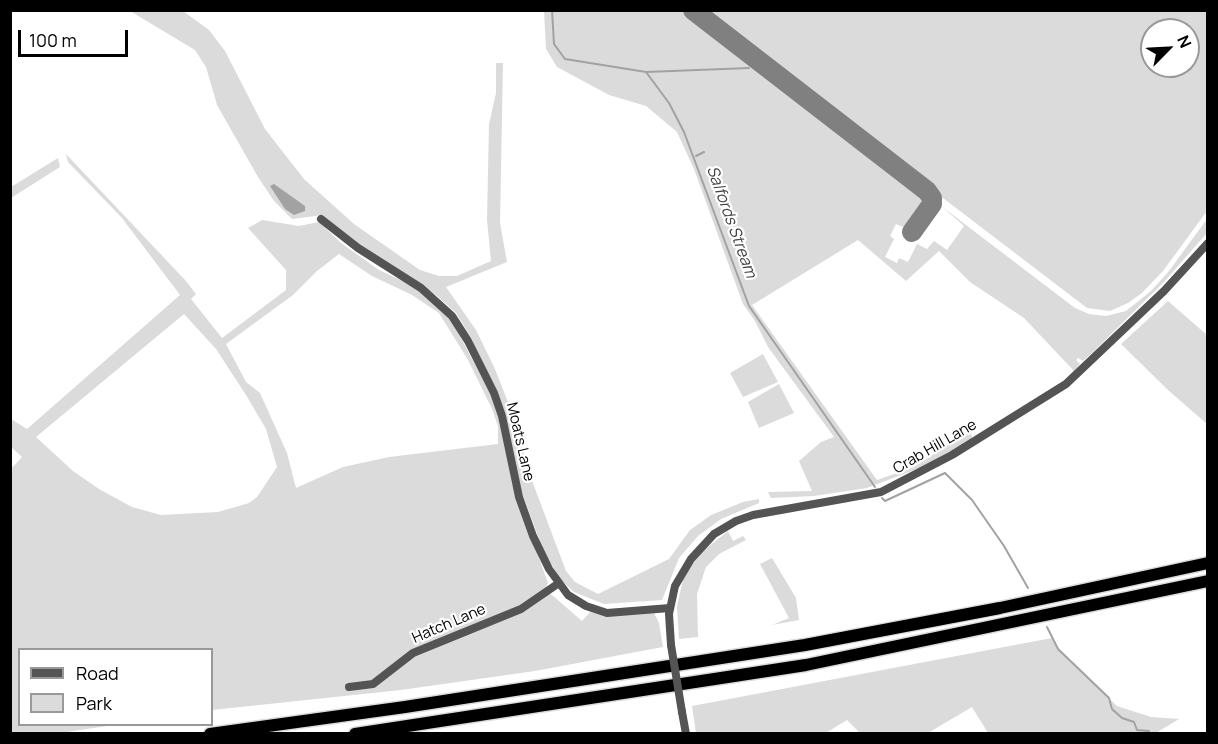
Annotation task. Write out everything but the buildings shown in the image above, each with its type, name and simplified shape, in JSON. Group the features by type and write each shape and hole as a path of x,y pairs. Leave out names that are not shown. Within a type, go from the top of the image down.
{"highway":[{"path":"210,734 417,705 805,645 1000,608 1208,563"},
{"path":"355,734 806,665 1208,581"}],"street":[{"name":"Moats Lane","path":"321,219 358,248 421,288 452,316 494,393 502,416 519,497 533,536 559,583 578,602 602,612 629,613 670,608"},
{"name":"Crab Hill Lane","path":"686,734 671,645 670,608 675,586 688,563 708,539 730,524 753,515 885,490 952,455 1052,394 1077,374 1112,337 1161,294 1208,243"},
{"name":"Hatch Lane","path":"349,687 373,684 413,653 521,609 559,583"}],"green space":[{"path":"130,11 183,11 209,30 225,51 265,129 304,179 354,224 420,270 439,276 457,276 491,261 487,220 489,124 496,93 496,63 503,63 500,223 507,262 446,287 476,330 495,369 513,415 531,478 566,571 575,582 598,594 669,559 690,530 711,515 743,502 759,499 759,503 721,519 698,536 679,558 662,600 604,604 574,592 561,580 544,552 519,485 512,446 472,339 456,313 437,296 364,248 323,215 292,219 274,201 258,177 217,105 206,67 195,50"},
{"path":"544,11 686,11 925,195 927,198 905,228 896,224 890,236 894,239 885,257 897,263 899,258 908,262 917,244 927,249 934,241 947,250 964,226 941,206 1075,308 1089,314 1106,316 1126,311 1152,290 1169,271 1207,219 1207,233 1165,281 1093,352 1083,361 1078,358 1076,360 1080,364 1074,371 1024,318 970,282 939,251 906,281 858,240 752,305 877,480 914,467 971,430 972,438 935,462 867,488 814,496 771,498 768,492 812,491 799,461 821,442 834,437 768,347 755,321 743,304 694,169 677,132 646,106 609,95 557,67 546,49"},
{"path":"698,11 1207,11 1207,211 1163,271 1142,293 1128,303 1110,311 1087,308"},
{"path":"66,154 186,281 196,294 191,299 222,338 286,290 286,270 248,228 262,220 299,226 319,222 341,243 379,270 413,286 438,305 453,323 493,399 501,422 512,484 548,583 545,589 582,621 590,612 609,616 654,613 659,623 663,647 535,671 401,690 213,710 213,648 18,648 18,726 107,726 60,733 11,733 10,470 22,457 11,447 11,419 27,429 180,295 122,218 68,162","holes":["339,254 372,276 412,295 439,313 468,360 492,409 498,426 498,444 389,457 343,467 296,488 287,453 260,393 246,382 226,344 293,295 317,271","184,314 216,349 266,429 277,467 257,497 249,503 218,512 161,515 132,507 99,489 73,471 36,437"]},
{"path":"58,158 60,167 11,198 11,187"},
{"path":"1168,301 1207,335 1207,424 1121,344"},
{"path":"763,354 778,382 743,397 730,373"},
{"path":"779,384 794,413 759,428 748,402"},
{"path":"728,531 733,541 743,536 746,540 719,554 706,567 697,594 698,637 679,639 677,606 684,575 703,551"},
{"path":"772,558 796,598 799,620 772,625 789,618 760,564"},
{"path":"1052,638 1058,649 1117,706 1151,717 1179,719 1156,733 988,733 972,707 928,733 860,733 847,720 826,733 696,733 692,706"}],"shaded area":[{"path":"274,184 305,206 305,211 294,215 285,209 270,186"}],"waterway":[{"name":"Salfords Stream","path":"552,10 554,44 565,59 646,72 749,68"},
{"name":"Salfords Stream","path":"646,72 669,103 684,132 749,306 875,487"},
{"path":"696,156 704,152"},
{"name":"Salfords Stream","path":"882,498 885,501 945,473 972,500 1004,546 1028,588"},
{"name":"Salfords Stream","path":"1047,627 1058,649 1109,698 1112,709 1122,718 1134,722 1137,730 1149,731 1148,734"}],"taxiway":[{"path":"693,10 927,191 932,198 932,204 912,232"}]}
